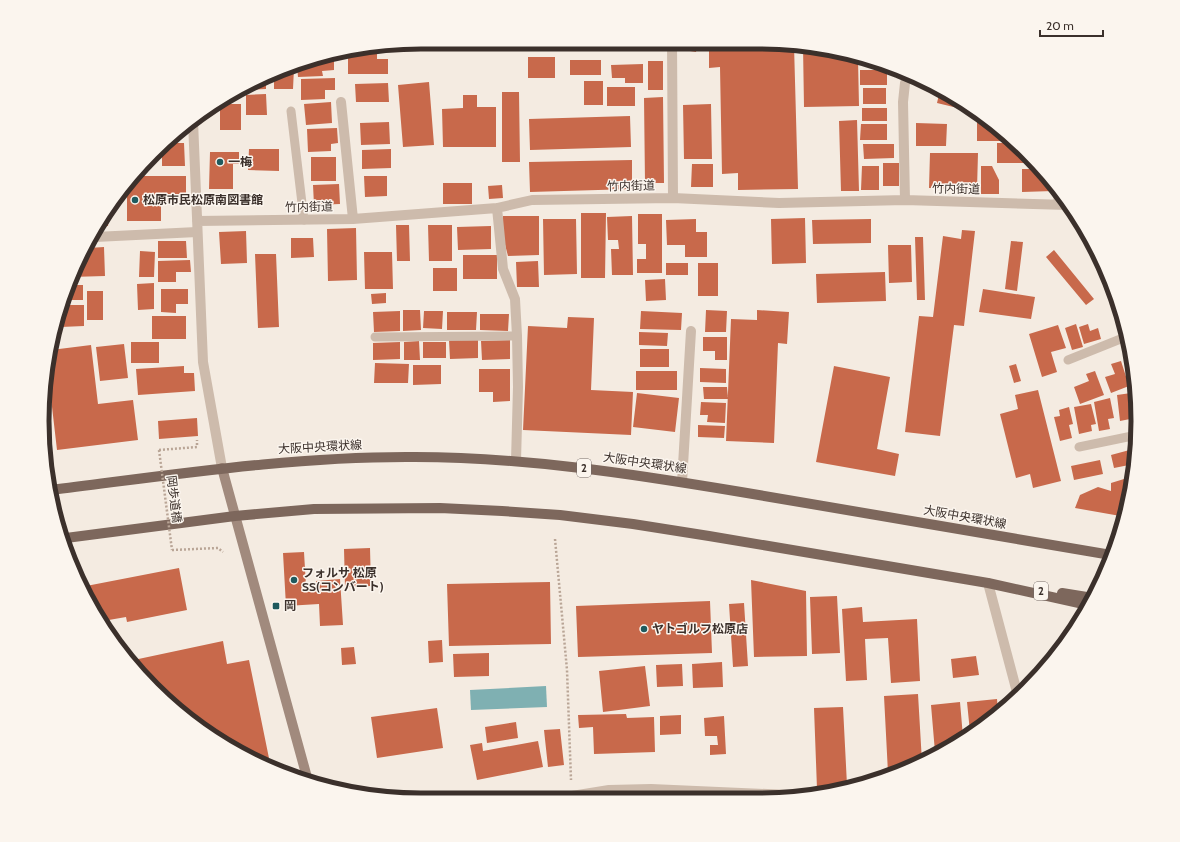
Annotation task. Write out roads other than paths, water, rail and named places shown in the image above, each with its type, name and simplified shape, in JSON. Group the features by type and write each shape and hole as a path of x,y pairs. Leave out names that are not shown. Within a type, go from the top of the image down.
{"main road":[{"name":"大阪中央環状線","path":"55,489 222,468 285,462 352,458 416,457 516,461 617,472 682,482 1106,554"},
{"name":"2","path":"68,538 235,516 314,509 381,507 440,508 560,515 633,524 988,583 1087,597"},
{"name":"2","path":"988,583 1082,605"}],"street":[{"path":"671,49 673,198"},
{"path":"905,200 903,102 906,79"},
{"path":"341,102 353,219"},
{"path":"193,127 196,232 203,362 222,468 306,775"},
{"name":"竹内街道","path":"196,221 353,219 497,208 532,200 673,198 779,203 905,200 1061,204"},
{"path":"497,208 503,268 515,299 517,336 516,461"},
{"path":"98,237 196,232"},
{"path":"682,482 691,331"},
{"path":"988,583 1016,689"},
{"path":"593,793 609,790 651,789 743,793"}],"lane":[{"path":"291,111 304,220"},
{"path":"375,337 517,336"},
{"path":"1068,360 1122,339"},
{"path":"1079,447 1130,436"}],"water":[{"path":"546,686 547,707 471,710 470,690"}],"place":[{"name":"一梅","path":"220,162"},
{"name":"松原市民松原南図書館","path":"135,200"},
{"name":"フォルサ 松原 SS(コンバート)","path":"294,580"},
{"name":"岡","path":"276,606"},
{"name":"ヤトゴルフ松原店","path":"644,629"}]}
